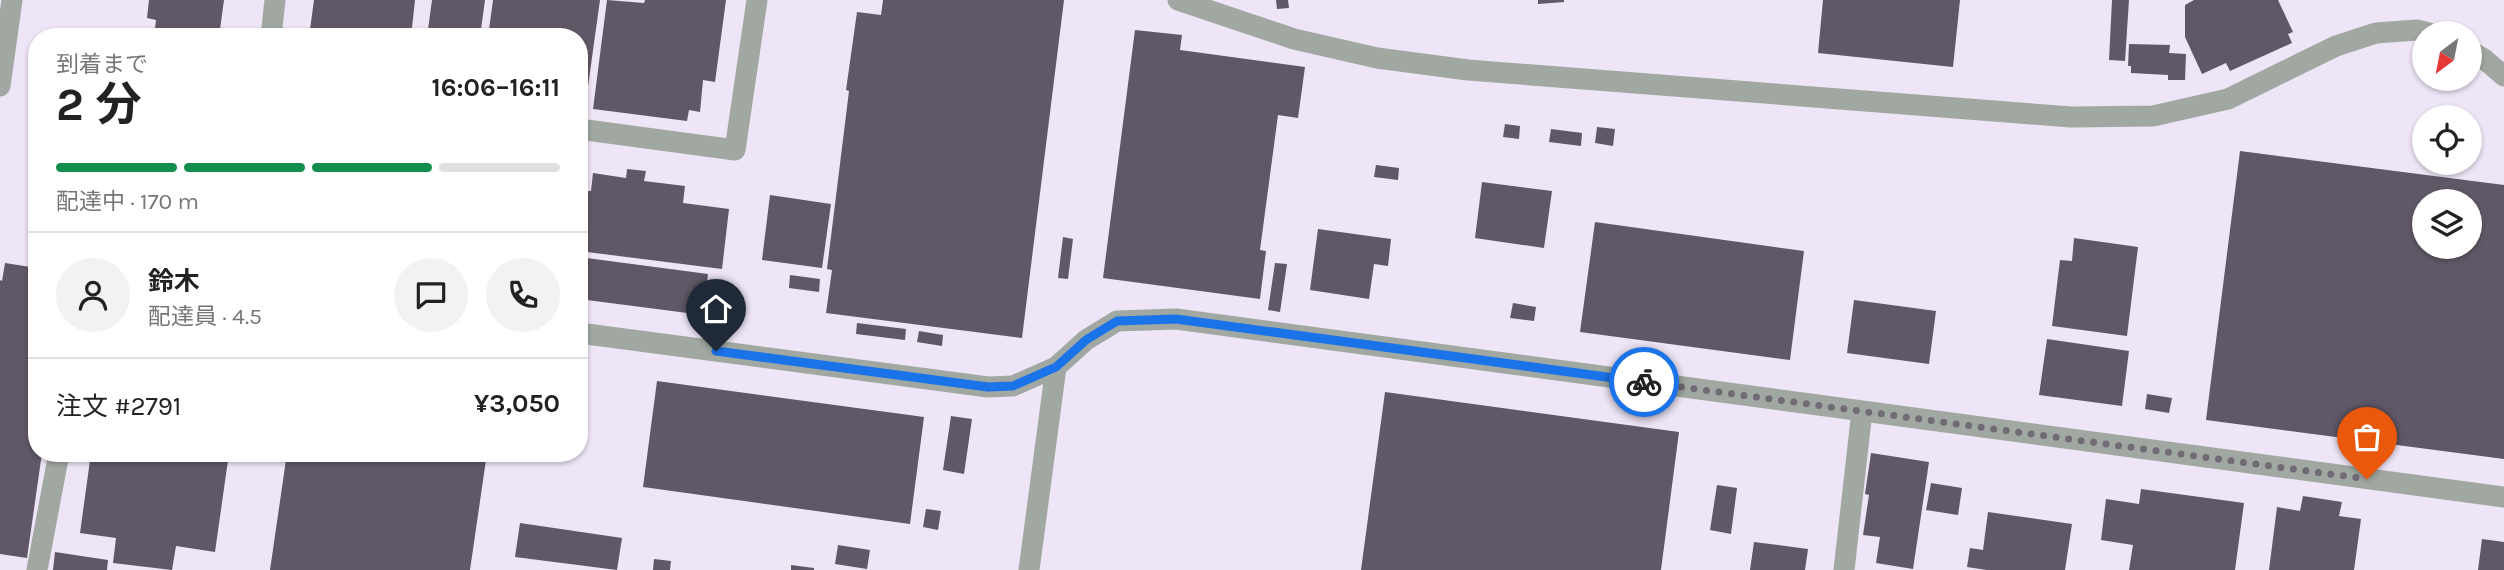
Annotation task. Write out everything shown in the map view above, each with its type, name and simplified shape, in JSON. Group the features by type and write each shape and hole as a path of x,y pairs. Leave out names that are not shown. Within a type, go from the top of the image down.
{"street":[{"path":"0,86 12,0"},
{"path":"272,28 275,0"},
{"path":"588,130 735,150 758,0"},
{"path":"1178,0 1294,39 1403,62 1468,70 2070,117 2153,116 2228,99 2336,46 2375,33 2412,30"},
{"path":"2482,58 2504,76"},
{"path":"588,334 988,387 1013,386 1056,367 1086,340 1117,321 1176,319 2504,497"},
{"path":"1029,570 1056,367"},
{"path":"1844,570 1863,411"},
{"path":"37,570 57,462"}],"building":[{"path":"149,0 224,0 220,28 155,28 156,20 147,18"},
{"path":"314,0 415,0 412,28 310,28"},
{"path":"432,0 485,0 481,28 428,28"},
{"path":"493,0 600,0 588,86 588,28 489,28"},
{"path":"607,0 644,3 645,0 726,0 715,82 703,80 700,112 689,110 687,121 593,109"},
{"path":"883,0 1064,0 1022,338 826,313 832,270 827,269 857,12 881,15"},
{"path":"1276,0 1288,0 1289,8 1277,9"},
{"path":"1538,0 1564,0 1564,2 1538,4"},
{"path":"1823,0 1960,0 1953,67 1818,53"},
{"path":"2112,0 2129,0 2125,61 2109,60"},
{"path":"2194,0 2278,0 2293,32 2288,34 2292,43 2230,71 2226,63 2202,74 2185,37 2185,5"},
{"path":"1135,30 1182,35 1180,50 1305,67 1298,118 1278,115 1260,250 1266,251 1260,299 1103,278"},
{"path":"2129,44 2170,45 2169,53 2186,54 2185,80 2168,80 2168,75 2131,73 2131,66 2128,66"},
{"path":"1505,124 1520,126 1519,139 1503,137"},
{"path":"1597,127 1615,129 1613,146 1595,143"},
{"path":"1551,129 1582,133 1581,146 1549,142"},
{"path":"2240,151 2504,185 2504,459 2206,420"},
{"path":"1376,165 1399,168 1398,180 1374,177"},
{"path":"627,169 646,171 644,181 685,186 683,203 729,209 722,269 588,252 588,191 591,191 593,173 626,178"},
{"path":"1482,182 1552,191 1544,248 1475,238"},
{"path":"770,195 831,204 822,268 762,260"},
{"path":"1595,222 1804,251 1790,360 1580,332"},
{"path":"1318,229 1391,239 1388,266 1374,264 1369,299 1310,290"},
{"path":"1063,237 1073,239 1068,279 1058,278"},
{"path":"2074,238 2138,247 2127,336 2052,326 2060,260 2072,261"},
{"path":"588,258 708,274 703,315 588,300"},
{"path":"5,263 28,267 28,462 41,462 27,558 0,554 0,280 2,281"},
{"path":"1275,263 1287,264 1280,312 1268,310"},
{"path":"790,275 820,279 819,292 789,288"},
{"path":"1854,300 1936,311 1929,364 1847,353"},
{"path":"1513,303 1536,307 1534,321 1510,318"},
{"path":"857,323 906,329 905,340 856,334"},
{"path":"919,331 943,335 942,346 917,342"},
{"path":"2047,339 2129,351 2122,406 2039,395"},
{"path":"657,381 924,417 910,524 643,487"},
{"path":"1385,392 1679,432 1661,570 1361,570"},
{"path":"2147,394 2172,398 2169,413 2145,409"},
{"path":"951,416 972,419 964,474 943,470"},
{"path":"1871,453 1929,462 1913,569 1876,563 1880,537 1863,535"},
{"path":"90,462 228,462 215,552 176,546 172,570 113,563 116,538 80,533"},
{"path":"286,462 486,462 470,570 270,570"},
{"path":"1931,483 1962,488 1958,515 1926,510"},
{"path":"1717,485 1737,488 1731,534 1710,530"},
{"path":"2141,489 2244,503 2235,570 2129,570 2133,545 2101,540 2106,499 2139,504"},
{"path":"2303,496 2342,502 2339,516 2361,519 2354,570 2269,570 2277,507 2300,511"},
{"path":"926,509 941,511 938,530 923,527"},
{"path":"1988,512 2072,524 2065,570 1987,570 1967,567 1970,548 1983,550"},
{"path":"520,523 622,538 617,570 515,557"},
{"path":"2482,539 2504,542 2504,570 2478,570"},
{"path":"1754,542 1808,549 1805,570 1750,570"},
{"path":"838,545 870,550 867,569 835,564"},
{"path":"55,552 108,560 107,570 53,570"},
{"path":"654,559 671,561 670,570 653,570"},
{"path":"791,565 814,568 814,570 791,570"}],"way so far":[{"path":"1644,382 2367,479"}],"route":[{"path":"716,351 988,387 1013,386 1056,367 1086,340 1117,321 1176,319 1644,382"}]}
